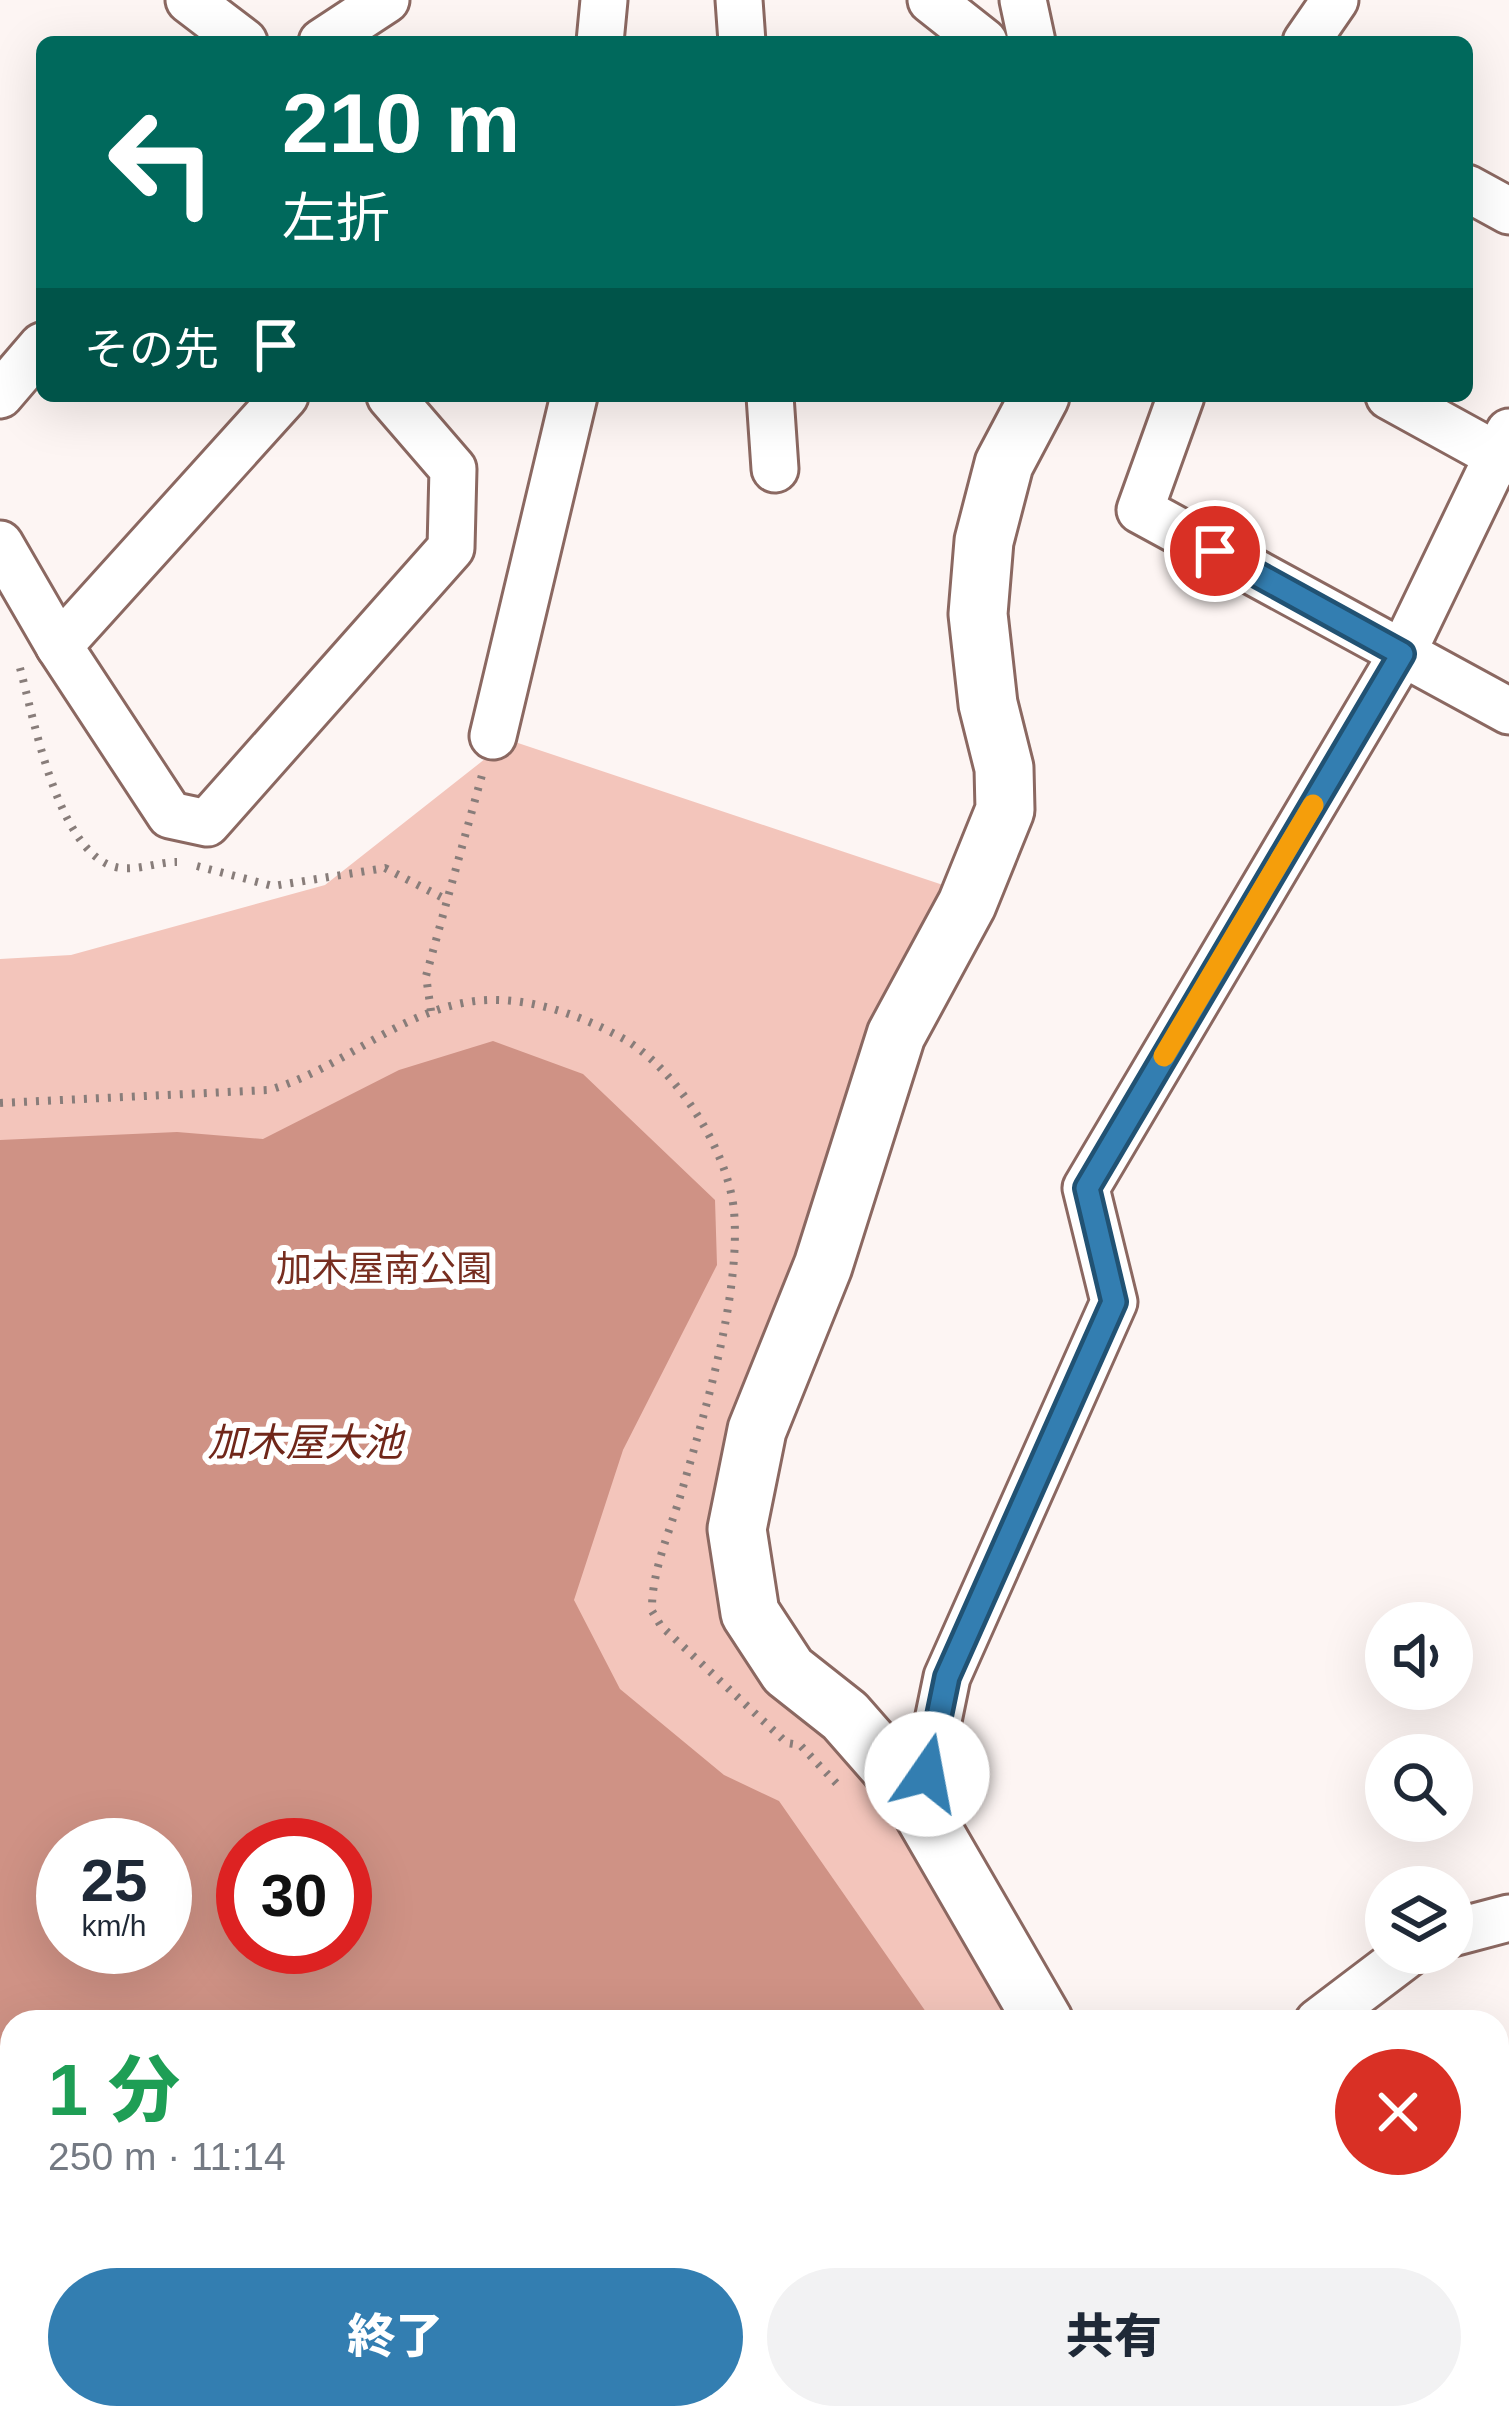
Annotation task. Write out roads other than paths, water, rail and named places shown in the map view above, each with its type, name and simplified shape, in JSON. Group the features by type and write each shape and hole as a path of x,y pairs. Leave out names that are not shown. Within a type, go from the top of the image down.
{"street":[{"path":"189,0 236,36"},
{"path":"331,36 386,0"},
{"path":"601,36 604,0"},
{"path":"739,0 742,36"},
{"path":"931,0 976,36"},
{"path":"1022,0 1031,36"},
{"path":"1310,36 1335,0"},
{"path":"1473,191 1509,212"},
{"path":"0,395 36,353"},
{"path":"59,646 280,402"},
{"path":"0,544 59,646 170,814 207,823 451,548 453,469 395,402"},
{"path":"493,736 573,402"},
{"path":"770,402 775,469"},
{"path":"1037,402 1004,464 984,541 978,614 988,704 1004,768 1005,810 967,904 896,1035 824,1266 757,1430 736,1529 750,1613 788,1671 845,1715 909,1789 1038,2010"},
{"path":"1179,402 1140,510 1509,711"},
{"path":"909,1789 927,1774 947,1677 1114,1302 1087,1188 1402,654 1505,450 1402,402"},
{"path":"1473,1927 1509,1918"},
{"path":"1334,2010 1381,1974"}],"water":[{"name":"加木屋大池","path":"493,1041 583,1074 715,1200 717,1265 623,1450 574,1600 620,1689 724,1775 779,1801 925,2010 0,2010 0,1140 177,1132 263,1139 399,1070"}],"park label":[{"name":"加木屋南公園","path":"384,1268"}]}
